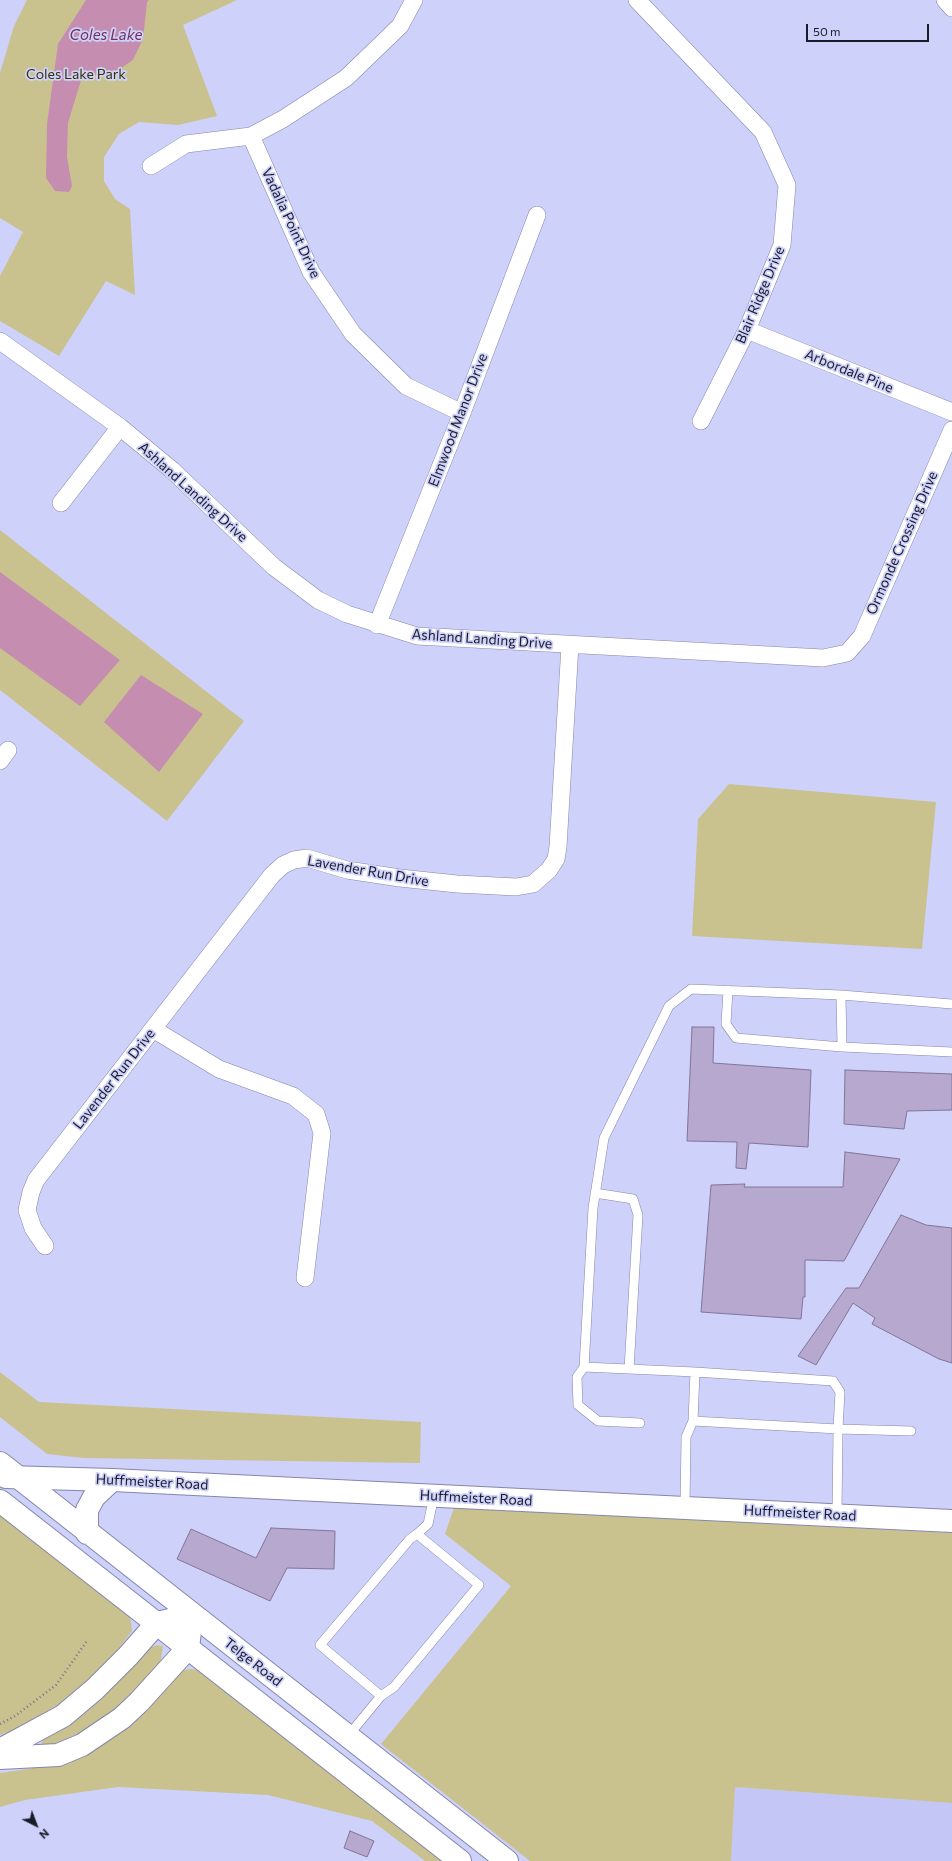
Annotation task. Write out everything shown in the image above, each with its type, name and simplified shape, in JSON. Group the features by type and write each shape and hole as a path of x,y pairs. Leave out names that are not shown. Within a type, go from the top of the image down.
{"street":[{"path":"151,166 186,144 251,136 283,119 346,78 400,26 414,0"},
{"name":"Blair Ridge Drive","path":"637,0 763,132 787,185 782,245 747,330 701,421"},
{"path":"945,0 952,8"},
{"name":"Vadalia Point Drive","path":"251,136 311,272 353,334 406,386 462,413"},
{"name":"Elmwood Manor Drive","path":"376,625 462,413 537,215"},
{"name":"Arbordale Pine","path":"747,330 952,412"},
{"name":"Ashland Landing Drive","path":"0,341 120,427 178,475 274,567 318,600 347,614 376,625 417,636 823,658 847,653"},
{"path":"61,503 120,427"},
{"name":"Ormonde Crossing Drive","path":"847,653 862,636 952,430"},
{"name":"Lavender Run Drive","path":"45,1246 33,1228 27,1210 31,1192 36,1180 272,875 283,865 294,860 307,858 347,870 400,878 457,884 516,887 532,884 549,870 556,859 558,847 570,645"},
{"path":"153,1029 219,1069 293,1096 316,1114 322,1133 305,1278"},
{"name":"Huffmeister Road","path":"5,1472 112,1480 952,1521"},
{"name":"Telge Road","path":"5,1472 87,1533 507,1861"},
{"path":"87,1533 87,1510 94,1497 112,1480"},
{"name":"Telge Road","path":"0,1501 460,1861"},
{"path":"0,1750 63,1716 95,1690 157,1623 192,1615 188,1648 139,1702 122,1718 82,1745 58,1755 0,1758"}],"lane":[{"path":"640,1423 598,1421 578,1405 576,1377 584,1366 595,1193 604,1138 668,1006 691,989 841,995 952,1004"},
{"path":"728,990 726,1024 736,1038 842,1047 952,1052"},
{"path":"841,995 842,1047"},
{"path":"595,1193 633,1199 638,1215 629,1369"},
{"path":"584,1366 833,1381 840,1392 836,1515"},
{"path":"685,1508 686,1437 693,1421 695,1372"},
{"path":"693,1421 838,1430 911,1431"},
{"path":"380,1696 320,1645 410,1539 428,1524 434,1496"},
{"path":"348,1736 380,1696 394,1687 479,1585 417,1534"}],"path":[{"path":"0,1724 15,1716 56,1685 87,1641"}],"shaded area":[{"path":"735,1787 952,1803 952,1861 731,1861"}],"green space":[{"name":"Coles Lake Park","path":"27,0 237,0 183,25 217,116 178,125 139,122 119,134 104,157 104,181 115,199 130,209 135,295 106,281 59,356 0,321 0,276 23,232 0,218 0,73 14,26"},
{"path":"0,530 244,721 167,821 0,690"},
{"path":"729,784 936,802 922,949 692,936 698,819"},
{"path":"0,1372 39,1402 421,1422 420,1463 84,1458 47,1454 0,1417"},
{"path":"454,1508 952,1533 952,1803 735,1787 731,1861 530,1861 381,1744 511,1586 445,1534"},
{"path":"0,1511 130,1615 132,1631 109,1661 65,1701 16,1729 0,1735"},
{"path":"157,1645 163,1646 160,1666 115,1713 84,1731 48,1747 42,1744 43,1736 147,1649"},
{"path":"191,1669 203,1671 443,1861 425,1861 372,1821 268,1795 118,1787 25,1800 0,1807 0,1773 28,1769 59,1761 101,1744 140,1717 168,1683 182,1670"}],"water":[{"name":"Coles Lake","path":"86,0 149,0 147,2 143,39 133,60 117,71 82,77 68,123 67,157 72,186 69,192 55,191 46,178 47,124 58,44"},
{"path":"0,572 120,660 80,706 0,648"},
{"path":"141,675 203,714 159,772 104,722"}],"building":[{"path":"692,1027 714,1027 713,1063 811,1070 808,1147 749,1143 746,1169 736,1168 737,1142 687,1141"},
{"path":"845,1070 952,1074 952,1110 907,1111 904,1129 844,1124"},
{"path":"845,1152 900,1159 844,1261 805,1260 805,1297 803,1297 801,1319 701,1312 711,1185 745,1184 744,1187 843,1187"},
{"path":"901,1215 926,1225 952,1228 952,1363 939,1359 872,1324 875,1318 853,1303 816,1365 798,1356 846,1288 859,1288"},
{"path":"271,1528 335,1531 334,1569 287,1568 270,1601 177,1559 191,1529 256,1558"},
{"path":"350,1831 374,1841 367,1857 344,1848"}]}
